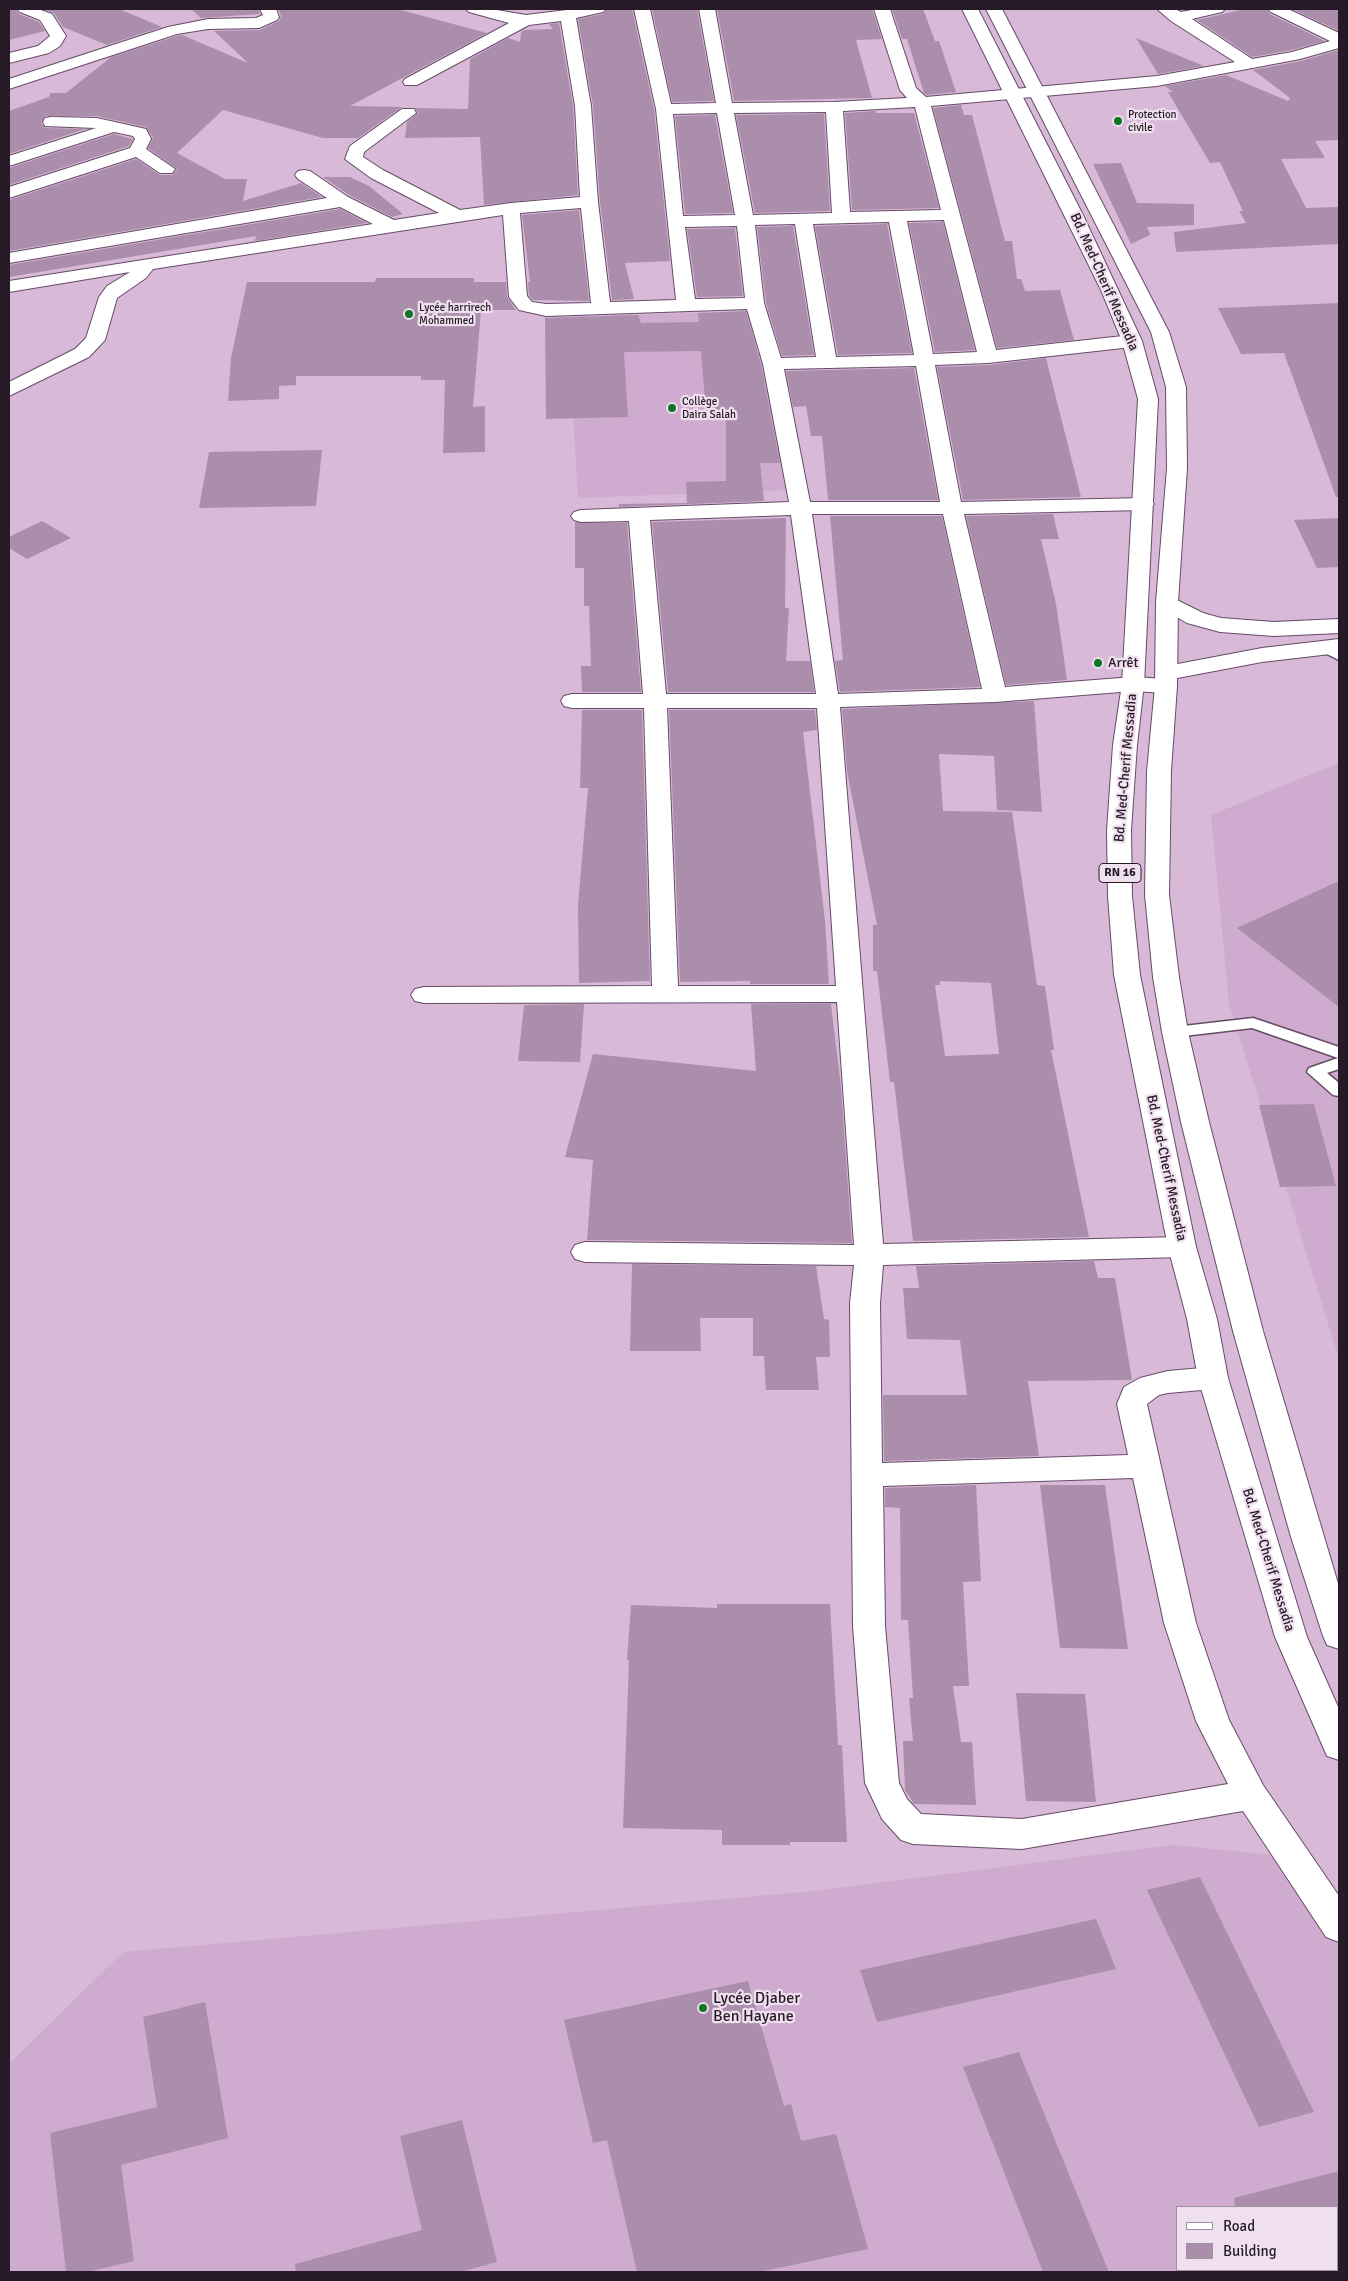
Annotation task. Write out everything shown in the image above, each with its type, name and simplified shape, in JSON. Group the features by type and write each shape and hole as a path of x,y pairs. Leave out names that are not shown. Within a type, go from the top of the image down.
{"main road":[{"path":"9,84 174,30 208,24 259,23 271,17 268,9"},
{"path":"474,9 511,19 568,15 598,9"},
{"path":"642,9 664,109 675,222 686,305"},
{"path":"707,9 745,220 755,303 773,364 801,508 828,701 869,1255 865,1303 869,1626 882,1783 894,1809 913,1829 1022,1834 1251,1795"},
{"path":"882,9 908,90 922,102 988,356"},
{"name":"Bd. Med-Cherif Messadia","path":"970,9 1073,213 1132,341 1148,399 1144,504 1132,684 1119,830 1120,896 1127,975 1182,1247 1202,1319 1213,1378 1291,1637 1339,1746"},
{"name":"Bd. Med-Cherif Messadia","path":"994,9 1160,332 1176,387 1178,409 1177,468 1167,602 1166,680 1159,771 1157,895 1166,977 1175,1032 1195,1122 1248,1330 1307,1538 1339,1636"},
{"path":"1171,13 1217,9"},
{"path":"1276,9 1339,41"},
{"path":"9,58 43,50 56,40 58,36 46,17 23,13"},
{"path":"1171,13 1249,64"},
{"path":"568,15 583,106 589,202 601,308"},
{"path":"411,82 536,16"},
{"path":"664,109 834,107 922,102 1157,81 1294,56 1339,41"},
{"path":"834,107 841,217"},
{"path":"408,113 356,150 354,159 377,174 457,216"},
{"path":"52,122 97,123 118,127 144,136 138,151"},
{"path":"9,161 118,127"},
{"path":"138,151 166,169"},
{"path":"9,193 138,151"},
{"path":"304,175 342,201 389,225"},
{"path":"9,258 342,201"},
{"path":"9,286 389,225 511,208 589,202"},
{"path":"511,208 514,274 518,297 522,304 534,309 755,303"},
{"path":"675,222 950,215"},
{"path":"897,216 952,508 995,695"},
{"path":"803,218 827,363"},
{"path":"9,390 82,354 95,340 108,296 114,290 140,274 146,264"},
{"path":"773,364 924,360 988,356 1132,341"},
{"path":"581,516 801,508 952,508 1144,504"},
{"path":"639,514 655,701 665,995"},
{"path":"1167,602 1194,618 1227,626 1274,629 1339,626"},
{"path":"572,701 828,701 995,695 1166,680 1262,655 1335,650"},
{"path":"424,995 850,994"},
{"path":"585,1252 869,1255 1182,1247"},
{"path":"1213,1378 1168,1382 1151,1386 1135,1395 1132,1404 1180,1623 1213,1721 1251,1795 1339,1926"},
{"path":"867,1475 1145,1466"}],"lane":[{"path":"1175,1032 1253,1023 1339,1053"},
{"path":"1339,1063 1315,1072 1339,1091"}],"shaded area":[{"name":"Collège Daira Salah","path":"769,311 790,490 578,498 573,415 554,402 552,317"},
{"path":"1339,763 1339,1359 1229,1003 1211,815"},
{"name":"Lycée Djaber Ben Hayane","path":"1173,1845 1283,1856 1339,1936 1339,2272 9,2272 9,2064 123,1952 814,1891"}],"building":[{"path":"9,9 15,9 19,14 39,22 45,31 9,40"},
{"path":"43,9 119,9 162,27 107,45 63,27 54,13"},
{"path":"191,9 258,9 260,14 201,18"},
{"path":"278,9 397,9 487,33 350,106 402,107 358,138 323,138 223,110 177,153 225,179 247,179 243,201 301,183 322,197 9,251 9,200 136,159 160,175 172,175 177,169 148,148 153,138 146,127 97,116 45,116 41,123 45,128 85,129 9,154 9,111 49,97 50,93 66,93 111,57 177,36 182,35 248,63 214,31 260,30 279,21 281,16"},
{"path":"608,9 632,9 654,109 670,261 625,263 634,299 612,300 600,202 593,106 578,19 603,14"},
{"path":"652,9 697,9 714,101 672,102"},
{"path":"717,9 872,9 882,39 856,40 872,98 734,101"},
{"path":"892,9 923,9 935,41 939,41 956,92 927,95 924,93 907,39 902,39"},
{"path":"1245,9 1266,9 1270,14 1325,41 1292,50 1252,57 1197,20"},
{"path":"1292,9 1339,9 1339,31"},
{"path":"559,23 573,106 578,195 484,205 480,137 405,138 407,122 418,113 415,108 468,109 470,59 508,38 520,42 521,32 524,30 553,29 549,24"},
{"path":"1136,38 1204,66 1158,74"},
{"path":"1339,50 1339,140 1315,141 1325,158 1281,159 1306,208 1339,207 1339,244 1176,252 1174,232 1246,223 1239,211 1243,211 1220,162 1210,163 1168,92 1173,92 1165,86 1226,75 1288,101 1290,98 1253,70 1301,61"},
{"path":"961,105 964,115 972,115 1005,241 1012,241 1017,279 1021,279 1025,291 1060,290 1074,340 997,348 933,108"},
{"path":"876,111 876,113 914,113 939,208 852,210 845,113"},
{"path":"824,114 830,211 755,213 736,115"},
{"path":"715,115 733,213 685,214 675,116"},
{"path":"114,134 133,139 129,146 9,185 9,168"},
{"path":"1121,163 1137,203 1194,204 1194,225 1147,227 1150,235 1131,244 1093,164"},
{"path":"323,177 350,177 369,186 403,214 392,217 349,195"},
{"path":"340,209 367,223 255,241 256,236 9,277 9,265"},
{"path":"579,210 589,301 533,300 529,295 528,282 530,282 522,215"},
{"path":"943,222 975,350 935,352 909,223"},
{"path":"887,224 912,353 838,355 815,226"},
{"path":"793,226 814,355 782,356 766,303 757,227"},
{"path":"735,228 743,296 697,297 687,229"},
{"path":"376,278 474,278 474,282 506,282 507,297 516,310 481,310 473,407 485,406 485,452 443,453 445,380 421,380 421,376 296,376 296,385 279,386 279,399 228,401 231,358 247,282 375,282"},
{"path":"1339,303 1339,497 1336,497 1284,353 1241,354 1218,308"},
{"path":"746,311 761,364 780,463 760,463 764,501 619,507 619,504 687,503 686,482 726,481 726,411 706,411 701,351 624,352 628,417 546,419 545,318 638,315 641,323 699,322 698,313"},
{"path":"1046,358 1081,497 963,500 937,367 988,365"},
{"path":"914,368 938,500 828,500 822,436 811,436 806,406 793,407 786,371"},
{"path":"322,450 316,506 199,508 209,452"},
{"path":"1053,514 1059,539 1041,539 1056,604 1067,680 1006,685 966,516"},
{"path":"830,516 942,516 980,687 840,692 835,661 843,660"},
{"path":"786,518 785,608 789,608 786,661 810,661 814,692 668,692 652,522"},
{"path":"1339,518 1339,567 1317,568 1294,520"},
{"path":"42,521 71,538 27,559 9,548 9,537"},
{"path":"575,522 627,523 641,692 582,692 581,666 591,666 589,606 584,606 584,568 575,568"},
{"path":"1034,701 1042,812 997,810 994,756 939,754 943,811 1012,812 1037,985 1045,986 1054,1050 1051,1050 1089,1237 913,1241 894,1082 890,1082 877,971 873,971 873,925 877,925 847,771 842,709","holes":["940,981 991,983 999,1054 945,1056 935,985 940,985"]},
{"path":"582,710 642,710 650,981 579,983 578,905 588,788 580,788"},
{"path":"669,710 815,710 817,730 803,732 825,921 829,984 750,984 750,981 680,982"},
{"path":"1339,881 1339,1007 1237,928"},
{"path":"584,1004 580,1062 518,1061 524,1005"},
{"path":"751,1004 831,1004 841,1087 852,1243 587,1240 593,1160 565,1157 593,1054 756,1071"},
{"path":"1314,1104 1336,1186 1280,1187 1259,1105"},
{"path":"1094,1261 1098,1278 1115,1278 1132,1380 1028,1381 1039,1456 884,1461 883,1395 967,1395 960,1340 907,1339 903,1288 919,1288 916,1266"},
{"path":"632,1264 816,1266 824,1319 829,1320 830,1357 816,1357 819,1390 766,1390 764,1356 753,1356 753,1318 700,1318 701,1351 630,1351"},
{"path":"976,1485 981,1581 963,1582 969,1686 953,1686 961,1742 972,1742 976,1805 914,1804 905,1790 903,1741 913,1741 909,1698 913,1698 908,1620 901,1620 900,1508 885,1507 885,1488"},
{"path":"1040,1485 1105,1485 1128,1649 1060,1648"},
{"path":"717,1604 830,1604 838,1745 842,1745 847,1842 790,1842 790,1845 722,1845 722,1830 623,1828 629,1660 627,1660 631,1605 717,1608"},
{"path":"1016,1693 1085,1694 1096,1802 1026,1801"},
{"path":"1200,1877 1314,2112 1259,2127 1147,1890"},
{"path":"1096,1919 1116,1969 877,2022 860,1970"},
{"path":"748,1981 784,2106 791,2104 801,2141 836,2134 868,2249 759,2272 637,2272 607,2140 593,2143 564,2020"},
{"path":"205,2002 228,2138 121,2165 134,2261 87,2272 66,2272 50,2133 157,2107 143,2017"},
{"path":"1019,2052 1109,2272 1043,2272 963,2067"},
{"path":"462,2120 497,2262 460,2272 296,2272 295,2264 422,2230 400,2136"},
{"path":"1339,2171 1339,2207 1235,2206 1234,2198"}],"place":[{"name":"Protection civile","path":"1118,121"},
{"name":"Lycée harrirech Mohammed","path":"409,314"},
{"name":"Collège Daira Salah","path":"672,408"},
{"name":"Arrêt","path":"1098,663"},
{"name":"Lycée Djaber Ben Hayane","path":"703,2008"}]}
